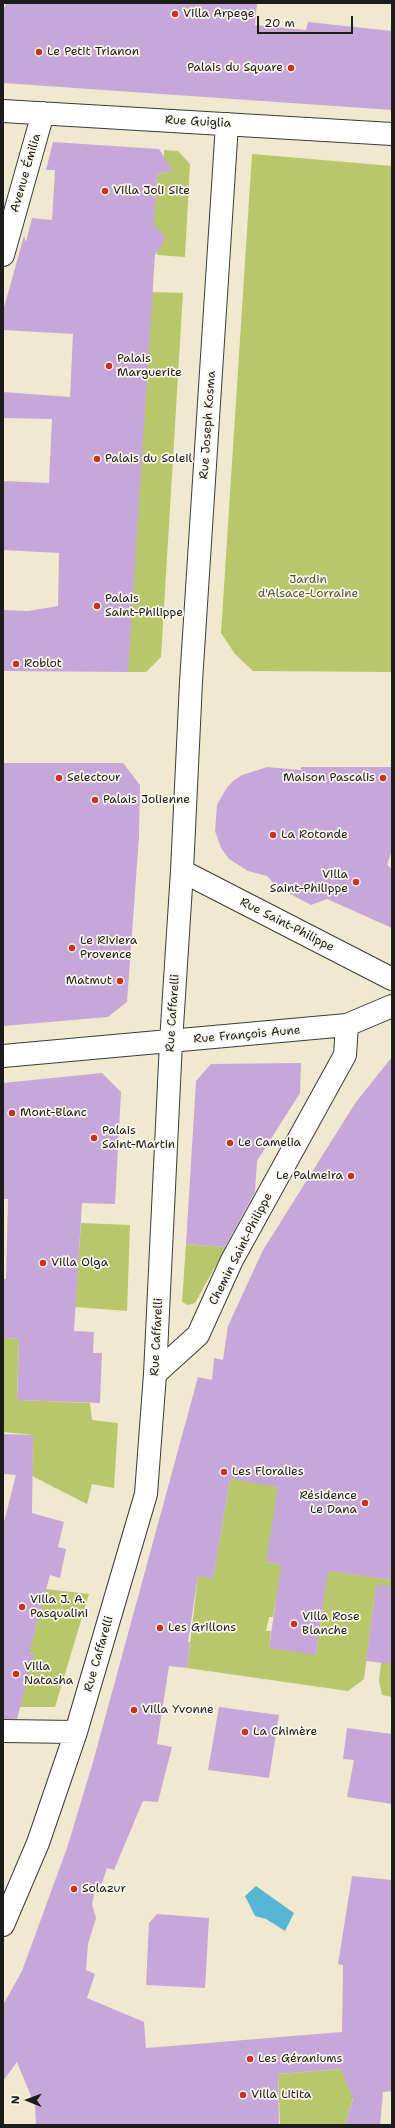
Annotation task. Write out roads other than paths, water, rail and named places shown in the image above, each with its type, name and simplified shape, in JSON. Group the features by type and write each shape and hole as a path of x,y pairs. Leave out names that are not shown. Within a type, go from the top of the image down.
{"street":[{"name":"Rue Guiglia","path":"3,110 392,134"},
{"name":"Avenue Émilia","path":"3,255 43,113"},
{"name":"Rue Joseph Kosma","path":"190,726 227,124"},
{"name":"Rue Caffarelli","path":"3,1925 38,1843 76,1732 146,1494 155,1374 171,1042 190,726"},
{"name":"Rue Saint-Philippe","path":"182,871 392,979"},
{"name":"Rue François Aune","path":"3,1056 347,1025 392,1006"},
{"name":"Chemin Saint-Philippe","path":"155,1374 198,1335 232,1260 345,1056 347,1025"},
{"path":"3,1731 76,1732"}],"water":[{"path":"256,1886 294,1913 285,1931 266,1919 255,1916 245,1896"}],"place":[{"name":"Villa Arpege","path":"175,14"},
{"name":"Le Petit Trianon","path":"39,52"},
{"name":"Palais du Square","path":"291,68"},
{"name":"Villa Joli Site","path":"105,191"},
{"name":"Palais Marguerite","path":"109,366"},
{"name":"Palais du Soleil","path":"97,459"},
{"name":"Palais Saint-Philippe","path":"97,606"},
{"name":"Roblot","path":"16,664"},
{"name":"Selectour","path":"59,778"},
{"name":"Maison Pascalis","path":"383,778"},
{"name":"Palais Jolienne","path":"95,800"},
{"name":"La Rotonde","path":"273,835"},
{"name":"Villa Saint-Philippe","path":"356,882"},
{"name":"Le Riviera Provence","path":"72,948"},
{"name":"Matmut","path":"120,981"},
{"name":"Mont-Blanc","path":"12,1113"},
{"name":"Palais Saint-Martin","path":"94,1138"},
{"name":"Le Camelia","path":"230,1143"},
{"name":"Le Palmeira","path":"351,1176"},
{"name":"Villa Olga","path":"43,1263"},
{"name":"Les Floralies","path":"224,1472"},
{"name":"Résidence Le Dana","path":"365,1503"},
{"name":"Villa J. A. Pasqualini","path":"22,1607"},
{"name":"Villa Rose Blanche","path":"294,1624"},
{"name":"Les Grillons","path":"160,1628"},
{"name":"Villa Natasha","path":"16,1674"},
{"name":"Villa Yvonne","path":"134,1710"},
{"name":"La Chimère","path":"245,1732"},
{"name":"Solazur","path":"74,1889"},
{"name":"Les Géraniums","path":"250,2059"},
{"name":"Villa Litita","path":"243,2095"}],"park label":[{"name":"Jardin d'Alsace-Lorraine","path":"308,587"}]}
